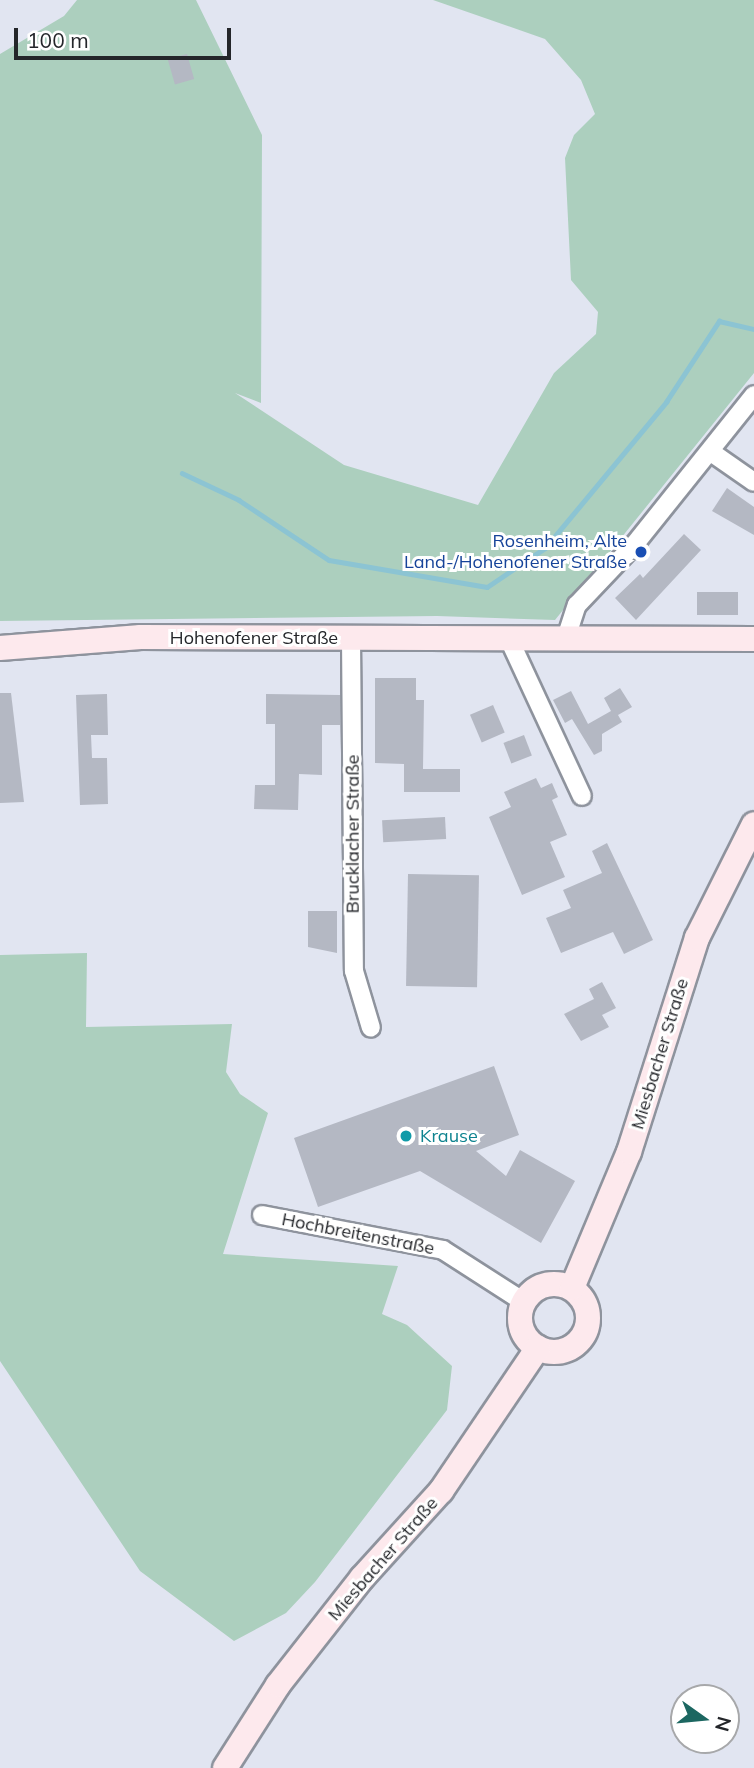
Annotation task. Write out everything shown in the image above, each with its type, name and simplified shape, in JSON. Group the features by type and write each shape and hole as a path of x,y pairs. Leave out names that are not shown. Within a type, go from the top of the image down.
{"main road":[{"name":"Hohenofener Straße","path":"0,648 141,637 754,639"},
{"name":"Miesbacher Straße","path":"572,1288 629,1152 696,938 754,824"},
{"path":"550,1283 572,1288 589,1317 581,1339 562,1351 538,1348 524,1333 524,1301 550,1283"},
{"name":"Miesbacher Straße","path":"225,1768 287,1675 441,1491 538,1348"}],"street":[{"path":"566,638 577,605 711,452 754,395"},
{"path":"711,452 754,482"},
{"name":"Brucklacher Straße","path":"351,638 354,971 372,1028"},
{"path":"509,639 582,796"},
{"name":"Hochbreitenstraße","path":"262,1215 443,1250 524,1301"}],"green space":[{"path":"77,0 196,0 262,135 261,403 235,393 344,465 478,505 554,373 596,334 598,312 571,280 565,158 574,135 595,114 581,80 545,39 433,0 754,0 754,373 555,620 437,616 0,621 0,54 64,16"},
{"path":"87,953 86,1027 232,1024 226,1072 240,1094 268,1113 223,1254 398,1266 382,1314 407,1325 452,1366 447,1410 315,1582 286,1613 234,1641 140,1571 0,1361 0,955"}],"building":[{"path":"187,54 194,79 175,85 168,60"},
{"path":"727,488 754,507 754,535 712,511"},
{"path":"684,534 701,550 636,620 615,598 640,574 643,578"},
{"path":"697,592 738,592 738,615 697,615"},
{"path":"375,678 416,678 416,700 424,700 423,769 460,769 460,792 404,792 404,764 375,763"},
{"path":"620,688 632,707 618,715 622,722 602,734 602,751 594,755 572,719 565,723 553,700 571,691 588,724 611,711 604,698"},
{"path":"0,693 11,693 24,802 0,803"},
{"path":"107,694 108,735 91,735 92,758 107,758 108,804 80,805 76,695"},
{"path":"266,694 340,695 340,725 322,725 322,775 299,774 298,810 254,809 255,785 275,785 275,724 266,724"},
{"path":"493,705 505,733 482,742 470,715"},
{"path":"524,735 532,756 511,763 503,743"},
{"path":"536,778 541,788 552,783 558,797 552,800 567,835 550,842 565,877 522,895 489,817 511,807 504,792"},
{"path":"445,817 446,839 383,842 382,820"},
{"path":"607,843 653,940 624,954 613,932 561,953 546,918 571,908 563,890 602,873 592,851"},
{"path":"408,874 479,875 477,987 406,986"},
{"path":"308,911 337,911 337,953 308,947"},
{"path":"602,982 616,1008 602,1015 609,1027 581,1041 564,1014 594,999 589,989"},
{"name":"Krause","path":"494,1066 519,1135 476,1151 506,1176 520,1150 575,1181 541,1243 420,1171 318,1207 294,1138"}],"waterway":[{"path":"182,473 239,500 329,560 487,587 545,548 666,402 719,321 754,329"}],"place":[{"name":"Rosenheim, Alte Land-/Hohenofener Straße","path":"641,552"},
{"name":"Krause","path":"406,1136"}]}
